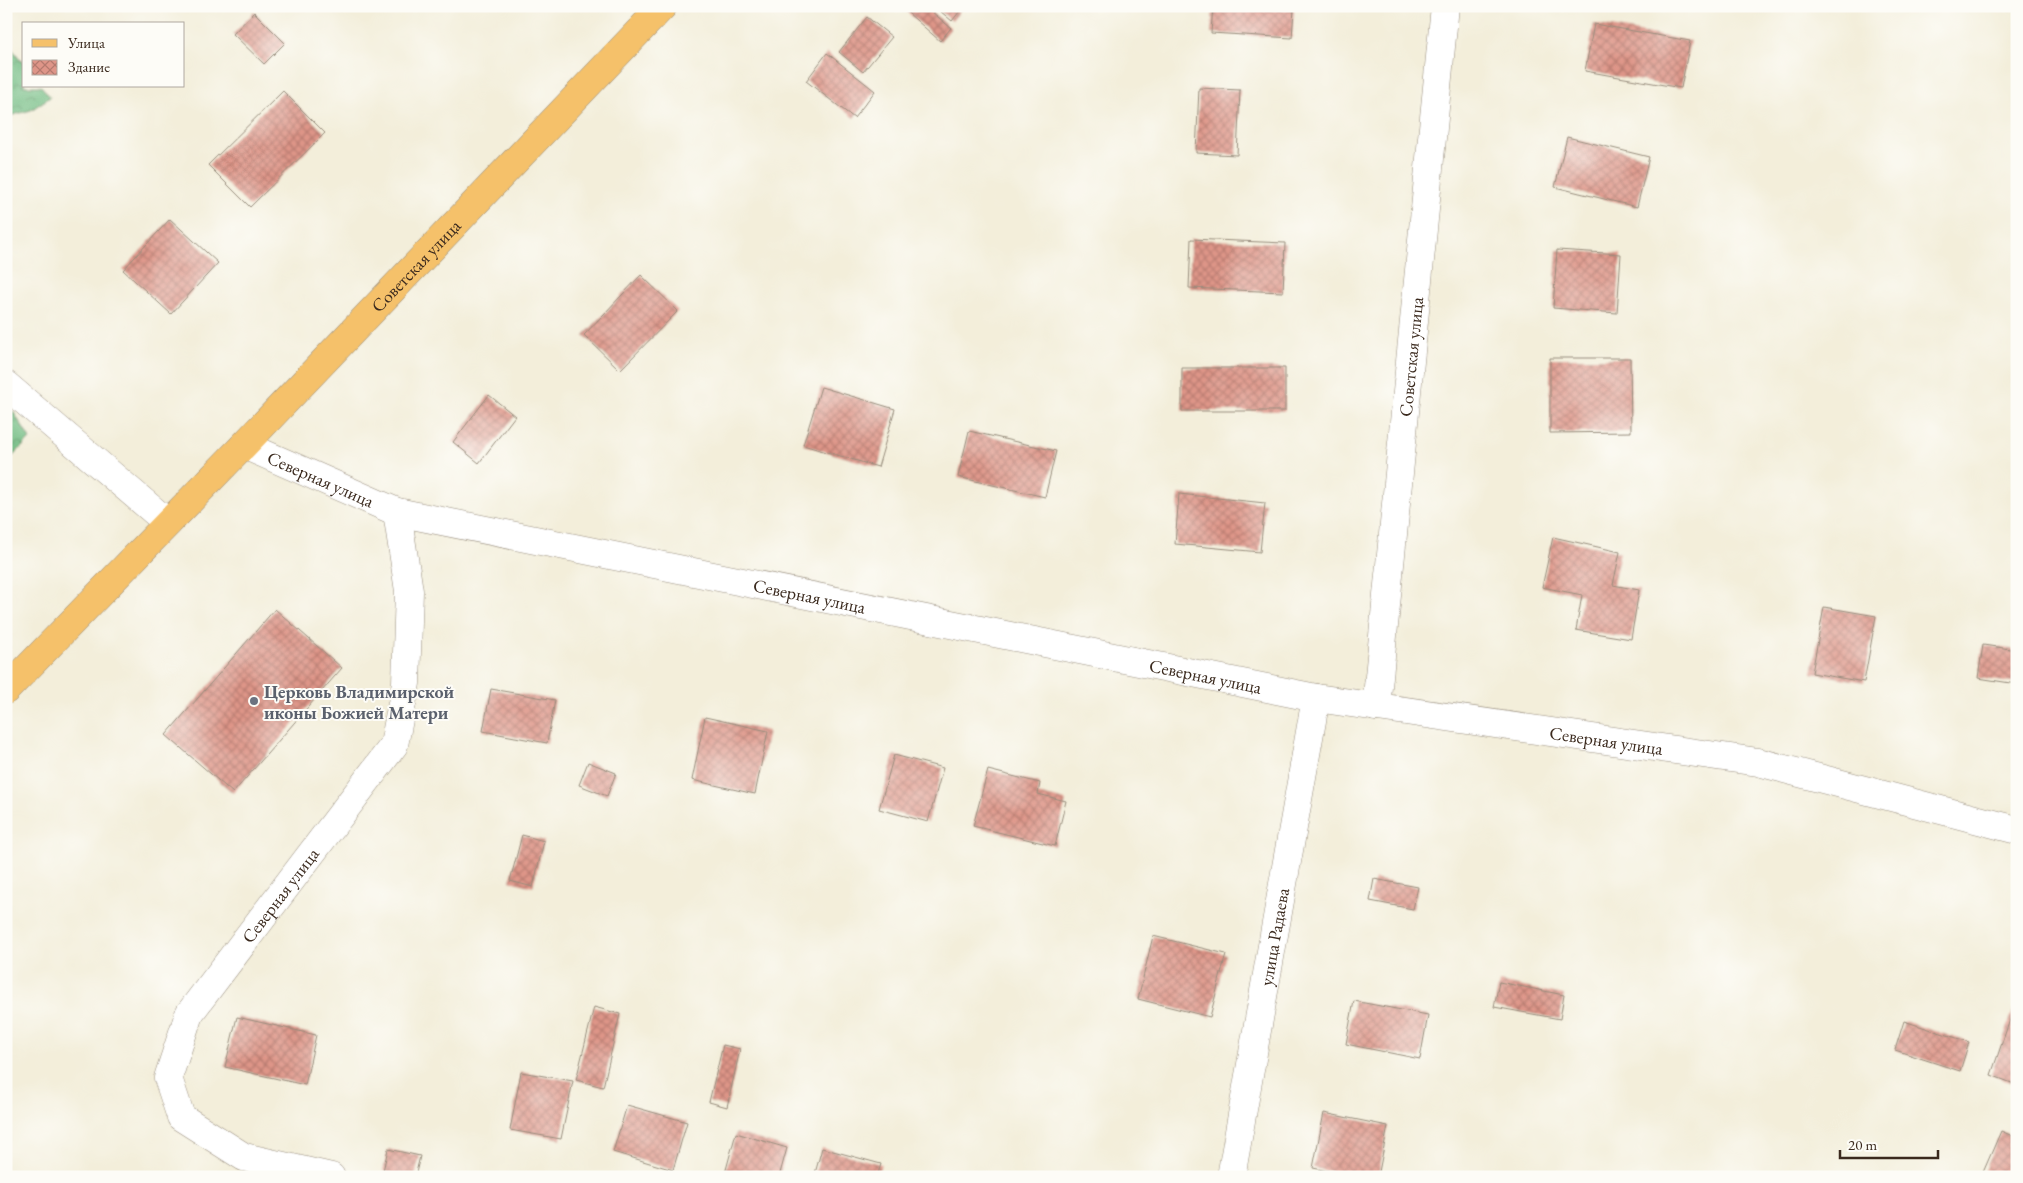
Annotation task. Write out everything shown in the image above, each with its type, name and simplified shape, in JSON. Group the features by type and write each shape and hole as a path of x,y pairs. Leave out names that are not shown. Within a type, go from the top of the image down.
{"main road":[{"name":"Советская улица","path":"6,690 244,445 663,6"}],"street":[{"name":"Советская улица","path":"1376,707 1445,6"},
{"path":"6,385 168,523"},
{"name":"Северная улица","path":"244,445 397,512 1316,698 1758,762 2017,830"},
{"name":"Северная улица","path":"332,1177 244,1157 181,1118 168,1078 189,1014 394,745 406,683 409,591 397,512"},
{"name":"улица Радаева","path":"1231,1177 1316,698"}],"green space":[{"path":"6,41 22,61 22,88 43,88 50,97 31,110 6,117"},
{"path":"6,400 30,439 6,463"}],"building":[{"path":"900,6 925,6 951,28 940,41"},
{"path":"934,6 964,6 952,21"},
{"path":"1213,6 1294,9 1292,38 1211,33"},
{"path":"254,12 285,43 264,64 233,34"},
{"path":"867,17 892,37 863,72 839,52"},
{"path":"1594,24 1690,41 1681,88 1585,71"},
{"path":"827,53 875,91 854,118 806,81"},
{"path":"1199,88 1240,90 1237,155 1196,153"},
{"path":"283,91 325,133 250,207 208,165"},
{"path":"1567,137 1649,157 1637,207 1555,187"},
{"path":"170,219 218,263 171,314 123,270"},
{"path":"1191,239 1285,243 1283,292 1189,288"},
{"path":"1557,250 1621,254 1617,313 1553,308"},
{"path":"641,275 678,311 620,370 584,335"},
{"path":"1550,358 1630,358 1631,432 1550,433"},
{"path":"1182,368 1285,368 1285,411 1182,411"},
{"path":"821,387 895,409 878,467 803,445"},
{"path":"489,395 515,416 479,463 453,442"},
{"path":"969,431 1056,451 1045,497 958,477"},
{"path":"1179,494 1265,503 1260,552 1175,544"},
{"path":"1553,537 1620,552 1613,585 1639,590 1631,639 1576,630 1582,595 1542,587"},
{"path":"1824,607 1876,616 1864,682 1812,673"},
{"name":"Церковь Владимирской иконы Божией Матери","path":"275,609 342,668 233,793 166,735"},
{"path":"1983,645 2017,650 2017,684 1978,678"},
{"path":"491,689 555,700 547,743 483,731"},
{"path":"705,717 768,731 755,794 692,780"},
{"path":"894,755 943,768 928,822 879,809"},
{"path":"588,762 616,773 607,796 579,785"},
{"path":"988,770 1040,783 1038,794 1066,801 1055,846 973,826"},
{"path":"522,835 544,841 533,887 510,881"},
{"path":"1374,879 1418,887 1413,909 1370,901"},
{"path":"1153,936 1226,954 1210,1017 1138,999"},
{"path":"1499,982 1564,995 1560,1019 1494,1007"},
{"path":"1354,1001 1428,1015 1420,1059 1346,1044"},
{"path":"2017,1002 2017,1085 1991,1075"},
{"path":"594,1007 620,1014 603,1087 576,1080"},
{"path":"237,1017 316,1035 305,1085 225,1067"},
{"path":"1904,1021 1969,1042 1960,1071 1895,1050"},
{"path":"723,1045 740,1049 727,1107 709,1102"},
{"path":"521,1072 573,1081 561,1139 510,1130"},
{"path":"627,1105 687,1122 673,1170 613,1152"},
{"path":"1324,1113 1388,1126 1378,1177 1358,1177 1313,1168"},
{"path":"2001,1131 2017,1138 2017,1177 1981,1177"},
{"path":"736,1133 787,1148 779,1177 724,1177"},
{"path":"822,1148 881,1164 877,1177 814,1177"},
{"path":"388,1149 420,1156 415,1177 383,1171"}],"place":[{"name":"Церковь Владимирской иконы Божией Матери","path":"254,701"}]}
